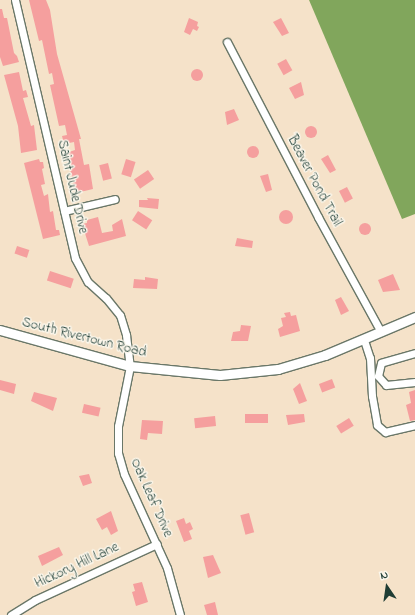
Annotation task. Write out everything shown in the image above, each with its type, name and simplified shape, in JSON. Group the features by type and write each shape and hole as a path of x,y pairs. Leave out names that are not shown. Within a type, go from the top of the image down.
{"main road":[{"name":"South Rivertown Road","path":"0,330 130,366 218,375 249,374 278,369 364,340 415,317"}],"street":[{"name":"Saint Jude Drive","path":"15,0 75,258 88,282 120,315 130,366"},
{"name":"Beaver Pond Trail","path":"227,42 318,217 381,332"},
{"path":"64,210 115,199"},
{"path":"364,340 370,358 372,396 377,425 385,432 415,425"},
{"path":"415,353 390,358 381,363 378,369 378,376 386,385 415,382"},
{"name":"Oak Leaf Drive","path":"130,366 118,426 118,453 124,474 167,568 180,615"},
{"name":"Hickory Hill Lane","path":"11,615 34,600 157,544"}],"green space":[{"path":"309,0 415,0 415,214 402,219"}],"building":[{"path":"29,0 46,0 50,10 57,54 81,139 79,139 84,165 89,164 93,189 76,193 66,153 75,150 74,142 64,144 62,136 67,135 65,125 59,126 50,85 54,84 52,73 49,74 42,40 39,41"},
{"path":"0,9 2,9 4,18 7,18 14,53 19,62 3,66 0,57"},
{"path":"189,18 198,22 197,26 199,27 197,31 193,29 190,35 184,32"},
{"path":"281,18 289,33 282,36 273,22"},
{"path":"286,59 292,70 284,75 277,64"},
{"path":"195,69 199,69 203,75 199,81 195,81 191,77 191,73"},
{"path":"19,72 23,91 26,90 28,97 23,98 31,126 34,125 37,150 21,153 18,126 4,75"},
{"path":"301,82 304,95 295,99 289,88"},
{"path":"234,109 239,120 227,125 225,112"},
{"path":"309,126 313,126 317,132 313,138 309,138 305,134 305,130"},
{"path":"253,146 257,148 259,152 257,156 253,158 249,156 247,152 249,148"},
{"path":"328,155 336,170 330,173 321,159"},
{"path":"39,159 40,162 43,162 44,168 42,169 45,184 41,185 44,196 48,194 50,212 53,211 56,230 59,230 60,235 43,239 24,163"},
{"path":"126,159 136,162 131,177 121,174"},
{"path":"108,163 112,179 103,181 99,165"},
{"path":"148,170 154,179 140,189 134,180"},
{"path":"268,174 272,190 266,192 260,176"},
{"path":"347,187 353,199 345,203 339,191"},
{"path":"147,198 159,199 158,209 139,207 139,200 148,200"},
{"path":"286,210 291,212 293,217 291,222 286,224 281,222 279,217 281,212"},
{"path":"138,211 152,220 146,229 132,220"},
{"path":"98,217 102,233 113,231 112,225 122,219 126,236 89,246 82,224 87,223 87,220"},
{"path":"367,223 370,224 370,234 363,235 360,234 359,227 360,224"},
{"path":"237,238 253,241 252,248 235,246"},
{"path":"17,246 29,250 27,258 15,254"},
{"path":"50,271 74,279 71,288 47,281"},
{"path":"393,274 400,290 383,292 378,280"},
{"path":"145,277 158,279 157,289 133,288 134,279 145,280"},
{"path":"341,297 349,311 341,315 335,300"},
{"path":"290,312 291,316 296,315 300,331 280,337 278,329 283,326 281,318 286,317 284,313"},
{"path":"241,325 251,326 248,341 231,341 233,332 240,331"},
{"path":"332,379 335,387 322,392 319,384"},
{"path":"0,380 16,384 14,394 0,390"},
{"path":"300,383 307,401 299,404 293,389"},
{"path":"415,390 415,420 410,421 406,405 411,403 409,392"},
{"path":"34,392 57,398 53,411 31,401"},
{"path":"84,404 101,408 99,417 82,413"},
{"path":"245,414 268,414 268,423 245,423"},
{"path":"304,414 305,422 288,425 286,415"},
{"path":"215,416 216,426 195,428 194,418"},
{"path":"349,418 354,426 341,434 336,426"},
{"path":"142,420 163,421 162,434 148,433 147,440 140,439"},
{"path":"89,474 92,483 83,486 79,476"},
{"path":"111,511 118,531 111,535 107,527 102,530 96,519"},
{"path":"249,513 254,532 245,535 240,515"},
{"path":"184,518 186,524 190,522 193,529 189,531 192,539 184,542 176,521"},
{"path":"59,547 63,555 42,566 38,556"},
{"path":"213,555 221,573 208,578 203,557"},
{"path":"142,582 148,602 136,606 132,592 135,591 133,584"},
{"path":"215,602 218,615 207,615 204,605"}]}
